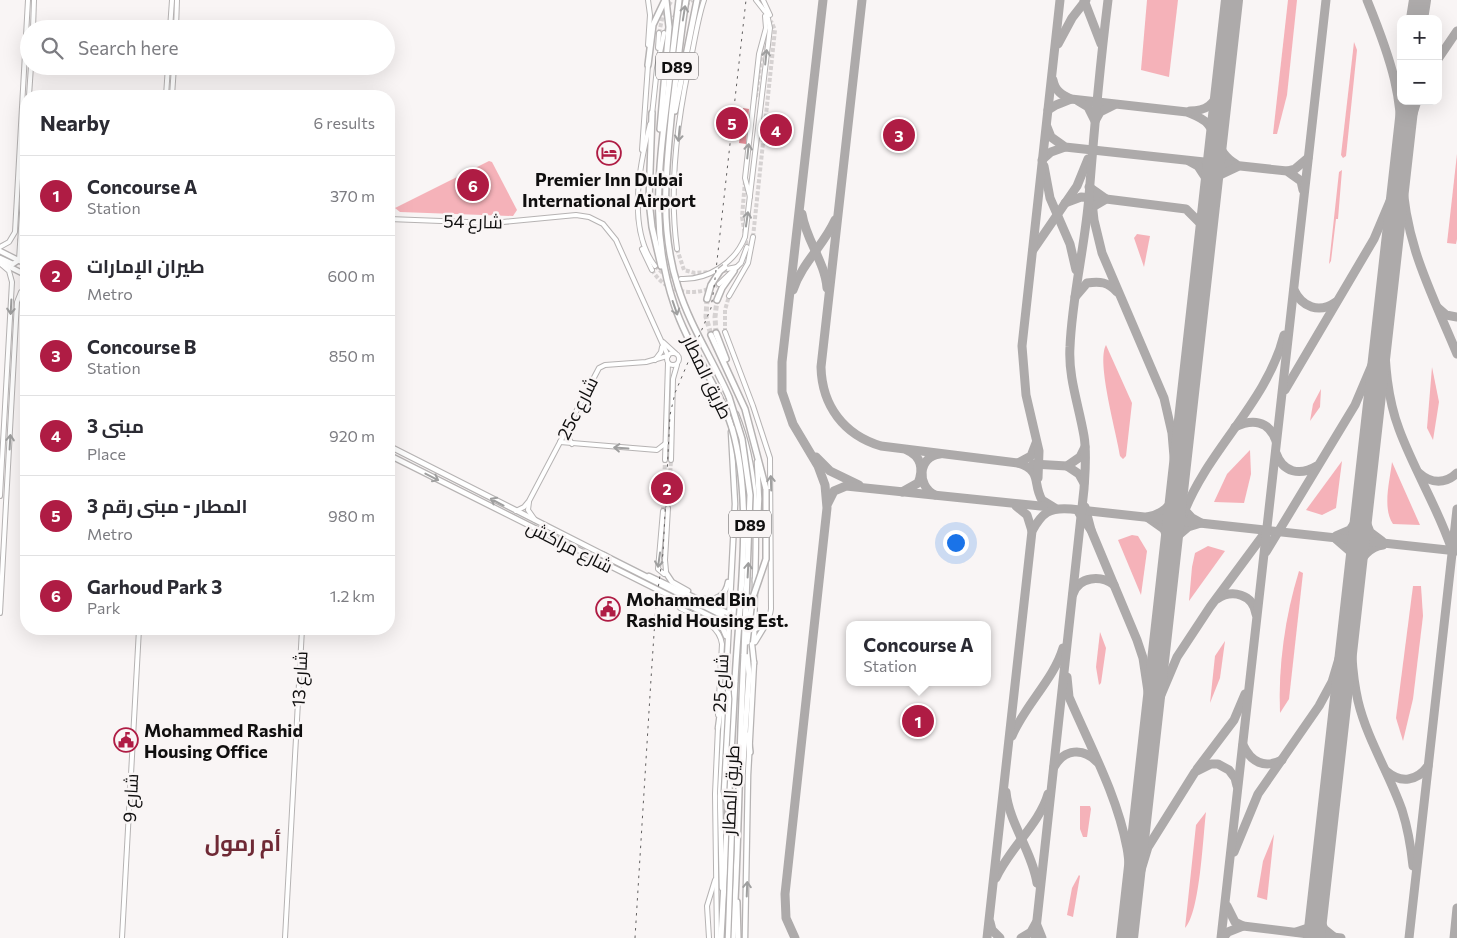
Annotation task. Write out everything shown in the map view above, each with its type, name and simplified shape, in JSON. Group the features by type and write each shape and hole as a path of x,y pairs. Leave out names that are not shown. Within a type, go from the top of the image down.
{"highway":[{"name":"طريق المطار","path":"679,0 661,146 658,222 669,287 682,325 722,401 732,428 741,466 744,504 721,938"},
{"name":"طريق المطار","path":"686,0 670,131 665,204 672,267 688,314 729,397 742,439 750,495 736,899 733,938"},
{"path":"670,131 697,0"},
{"path":"648,65 653,25 666,1"},
{"path":"661,146 662,89 669,27 666,1"},
{"path":"652,113 649,210 659,260 669,287"},
{"path":"707,299 710,285 718,271 727,265"},
{"path":"717,300 722,288 736,269"},
{"path":"714,334 741,397 766,489 766,559 752,600 744,654"},
{"path":"603,555 722,615"},
{"path":"739,807 749,664 746,645"},
{"path":"748,687 748,739 750,752"},
{"path":"736,899 739,909 738,938"}],"main road":[{"path":"0,251 19,260"},
{"path":"0,258 13,264 19,260"},
{"path":"0,263 20,272"},
{"path":"729,397 749,451 754,481 756,522 755,630 745,938"},
{"path":"728,938 732,825 724,791 729,699 727,644 731,625 729,612 735,487 732,428"},
{"path":"753,438 759,488 759,512 756,522"},
{"name":"شارع مراكش","path":"395,449 536,522 661,581"},
{"name":"شارع مراكش","path":"395,458 705,614 731,625 755,630"},
{"path":"733,535 732,604 735,616"},
{"path":"661,581 707,600 719,598 726,589 731,569"},
{"path":"666,573 672,582 691,593"},
{"path":"731,625 742,623 753,612 755,579"},
{"path":"661,581 735,616 747,629 754,663"},
{"path":"705,614 723,629 727,644"},
{"path":"754,643 769,619"},
{"path":"724,900 721,881 720,796 727,677"},
{"path":"718,728 726,686"}],"street":[{"path":"27,20 28,0"},
{"path":"33,20 34,0"},
{"path":"174,0 177,20"},
{"path":"171,20 174,0"},
{"path":"648,0 648,65 638,215 643,248 654,268"},
{"path":"677,249 673,192 681,112 685,83 704,0"},
{"path":"750,199 746,188 746,178 759,54 766,24 763,12 756,0"},
{"path":"681,278 700,277 727,265 740,249 745,237 770,32 768,18 756,0"},
{"path":"764,2 768,15"},
{"path":"641,171 652,113 662,33"},
{"path":"23,90 24,75"},
{"path":"29,90 30,75"},
{"path":"166,90 167,75"},
{"path":"172,90 173,75"},
{"path":"0,247 9,242 15,232 20,141"},
{"name":"شارع 54","path":"395,218 492,223 576,215 596,220 606,226 616,240 668,356"},
{"path":"729,296 746,266 751,252 753,236"},
{"path":"719,284 736,269 745,255 747,247"},
{"path":"19,260 20,250"},
{"path":"745,255 751,252"},
{"path":"0,263 9,271 12,282 0,496"},
{"path":"718,271 736,269"},
{"path":"0,612 17,302 20,294"},
{"path":"725,332 770,458 772,607 769,619 755,630"},
{"path":"656,360 661,352 662,341"},
{"name":"شارع 54","path":"662,341 676,354"},
{"path":"665,460 667,362 668,356 676,354 679,359 673,379 671,460"},
{"name":"25c شارع","path":"515,511 522,509 529,501 599,368 606,365 656,360 668,356"},
{"name":"25c شارع","path":"656,360 667,362"},
{"path":"667,362 672,366 677,364"},
{"path":"7,366 14,367"},
{"path":"565,432 572,444"},
{"path":"560,442 657,450 666,443"},
{"path":"529,501 528,510 536,522"},
{"path":"663,511 658,569 660,574 666,573 668,508"},
{"name":"شارع 25","path":"678,600 680,608 711,625 722,640 715,794 717,938"},
{"name":"شارع 9","path":"122,938 139,635"},
{"name":"شارع 13","path":"285,938 302,635"},
{"path":"709,938 707,906 716,873"},
{"path":"707,918 710,903 714,904 717,911"}],"shaded area":[{"path":"1147,0 1178,0 1169,77 1141,70"},
{"path":"1288,0 1297,0 1287,95 1277,134 1273,134"},
{"path":"1354,42 1357,50 1346,156 1343,158 1341,155"},
{"path":"743,108 749,109 746,144 739,143"},
{"path":"1457,154 1457,239 1456,244 1447,243"},
{"path":"489,161 492,162 517,210 513,216 400,212 395,208"},
{"path":"1342,170 1338,219 1336,219 1331,261 1329,264 1339,172"},
{"path":"1137,234 1150,236 1144,267 1134,238"},
{"path":"1106,345 1132,403 1126,456 1123,459 1120,456 1105,382 1104,354"},
{"path":"1432,367 1439,402 1433,440 1427,428"},
{"path":"1321,389 1320,407 1310,421 1313,404"},
{"path":"1250,450 1251,474 1244,503 1214,502 1227,474"},
{"path":"1342,461 1336,508 1322,515 1306,510"},
{"path":"1392,462 1420,525 1393,524 1387,502"},
{"path":"1132,535 1138,536 1147,551 1141,595 1118,540"},
{"path":"1208,546 1225,551 1189,601 1195,553"},
{"path":"1299,571 1303,573 1289,699 1280,713 1281,660 1290,606"},
{"path":"1413,586 1421,586 1423,616 1413,699 1403,741 1396,718"},
{"path":"1100,632 1106,648 1101,683 1099,685 1096,667"},
{"path":"1225,641 1220,678 1210,703 1215,656"},
{"path":"1080,806 1090,806 1091,809 1087,837 1083,837 1080,829"},
{"path":"1206,812 1197,891 1190,920 1185,928 1196,825"},
{"path":"1274,834 1267,900 1257,897 1263,861"},
{"path":"1079,875 1073,917 1067,915 1072,888"}],"taxiway":[{"path":"795,938 786,918 785,894 827,508 825,485 818,466 793,424 782,392 782,362 823,0"},
{"path":"862,0 821,367 822,381 826,394 831,406 846,426 868,441 881,446 1018,463 1026,466 1036,478 1042,500 1055,508"},
{"path":"1038,478 1039,451 1026,395 1022,346 1060,0"},
{"path":"1084,0 1101,44"},
{"path":"1058,44 1072,18 1086,0"},
{"path":"1035,938 1084,489 1085,443 1072,380 1070,347 1073,309 1087,215 1108,0"},
{"path":"1221,938 1326,0"},
{"path":"1367,0 1383,41 1397,94"},
{"path":"1442,53 1457,31"},
{"path":"1053,80 1059,92 1071,99 1187,112 1208,124 1225,155 1236,164"},
{"path":"1190,111 1201,110 1209,106 1222,90"},
{"path":"1048,110 1071,99"},
{"path":"1078,101 1088,107 1095,121 1100,112 1114,105"},
{"path":"1399,105 1402,141 1401,164 1407,133 1416,105"},
{"path":"1047,127 1051,137 1065,147 1287,171 1301,181 1303,190"},
{"path":"1042,160 1051,152 1065,147"},
{"path":"1287,171 1295,169 1308,158"},
{"path":"1033,250 1077,186 1088,159"},
{"path":"1189,161 1198,166 1211,186 1220,175 1237,167"},
{"path":"1285,390 1374,239 1393,194 1401,164"},
{"path":"1044,166 1050,198 1070,244 1076,270"},
{"path":"1402,174 1404,200 1414,246 1429,288 1457,354"},
{"path":"1065,203 1081,197 1106,199 1089,187"},
{"path":"1089,209 1106,199 1186,209 1201,224 1204,246"},
{"path":"1092,202 1094,220 1102,253 1164,398 1172,433 1177,492 1180,505 1192,518 1201,523 1188,527 1174,539"},
{"path":"802,214 807,233 823,269 827,288"},
{"path":"793,290 802,271 835,220"},
{"path":"1075,297 1087,283 1092,282 1107,284 1117,292"},
{"path":"1294,290 1302,301 1312,307 1323,308 1336,302"},
{"path":"1438,308 1446,315 1457,317"},
{"path":"1266,552 1355,405 1372,365 1384,317"},
{"path":"1384,330 1387,380 1395,417 1452,550"},
{"path":"1183,515 1207,469 1264,383 1276,360 1284,335"},
{"path":"1235,427 1241,424 1259,423 1269,429 1276,441"},
{"path":"1018,463 1031,456 1036,443"},
{"path":"1033,464 1067,466 1080,457 1085,447"},
{"path":"902,492 918,483 921,473 918,459 907,450"},
{"path":"1276,453 1283,465 1293,471 1304,471 1317,466"},
{"path":"935,495 925,485 922,479 922,472 927,460 940,454"},
{"path":"816,457 830,471 859,485"},
{"path":"1067,466 1079,474 1084,483"},
{"path":"1419,473 1433,481 1443,481 1457,473"},
{"path":"828,503 834,491 846,486 1050,507"},
{"path":"1171,547 1164,529 1147,517 1165,509 1172,502 1177,492"},
{"path":"1016,506 1027,515 1032,531"},
{"path":"1079,513 1091,530 1085,507"},
{"path":"987,938 1032,531 1047,512 1057,509 1071,509 1457,551"},
{"path":"1409,938 1457,509"},
{"path":"1362,512 1370,532 1382,541"},
{"path":"1336,536 1350,530 1362,512"},
{"path":"1091,530 1143,658 1152,718"},
{"path":"1150,737 1158,702 1177,657 1210,607 1267,530"},
{"path":"1169,562 1176,534"},
{"path":"1336,539 1351,552 1356,569 1366,553 1383,545"},
{"path":"1073,594 1080,584 1091,579 1103,580 1114,585"},
{"path":"1217,599 1229,594 1241,595 1251,602 1256,614"},
{"path":"1351,610 1351,644 1358,701 1372,742 1402,810 1413,866"},
{"path":"1234,852 1258,794 1319,706 1332,682 1347,632"},
{"path":"1012,736 1053,670 1063,648"},
{"path":"1067,677 1069,697 1117,809 1127,848 1130,880 1130,913"},
{"path":"1197,769 1234,720 1245,694"},
{"path":"1243,745 1254,760 1264,764 1282,760"},
{"path":"1054,767 1063,757 1074,752 1086,754 1097,762"},
{"path":"1134,893 1148,847 1195,772 1211,764 1218,764 1229,770 1235,778 1237,786"},
{"path":"1386,771 1397,778 1408,779 1419,775 1428,766"},
{"path":"1006,792 1011,815 1030,860 1037,883"},
{"path":"996,878 1008,857 1038,815 1048,794"},
{"path":"1227,906 1235,922 1243,926"},
{"path":"1454,938 1457,908"},
{"path":"1296,932 1308,928 1317,913 1324,929 1334,937"},
{"path":"990,922 992,930 1000,938"},
{"path":"1021,938 1031,932 1036,923 1042,938"},
{"path":"1223,938 1228,932 1243,926 1341,938"},
{"path":"1124,938 1128,931 1129,938"}],"runway":[{"path":"1127,938 1232,0"},
{"path":"1418,15 1420,0"},
{"path":"1314,938 1408,105"}],"tunnel":[{"path":"659,33 663,15 672,0"},
{"path":"664,33 677,12 692,0"},
{"path":"753,237 775,30 771,21"},
{"path":"756,97 763,44"},
{"path":"745,181 742,217 747,247"},
{"path":"677,249 684,270 695,273 712,272"},
{"path":"655,266 664,274 681,279"},
{"path":"652,270 665,284 673,289 682,291 701,291 719,284"},
{"path":"725,332 725,310 729,296"},
{"path":"707,299 706,317 711,335"},
{"path":"716,333 717,300"},
{"path":"663,511 665,460"},
{"path":"668,508 671,460"},
{"path":"722,615 737,627 744,639"}],"railway":[{"path":"635,938 656,604 663,553 670,415 675,393 711,308 746,0"}],"place":[{"name":"المطار - مبنى رقم 3","path":"732,123"},
{"name":"مبنى 3","path":"776,130"},
{"name":"Concourse B","path":"899,135"},
{"name":"Premier Inn Dubai International Airport","path":"609,153"},
{"name":"Garhoud Park 3","path":"473,185"},
{"name":"طيران الإمارات","path":"667,488"},
{"name":"Mohammed Bin Rashid Housing Est.","path":"608,609"},
{"name":"Concourse A","path":"918,721"},
{"name":"Mohammed Rashid Housing Office","path":"126,740"}],"district":[{"name":"أم رمول","path":"243,842"}]}
